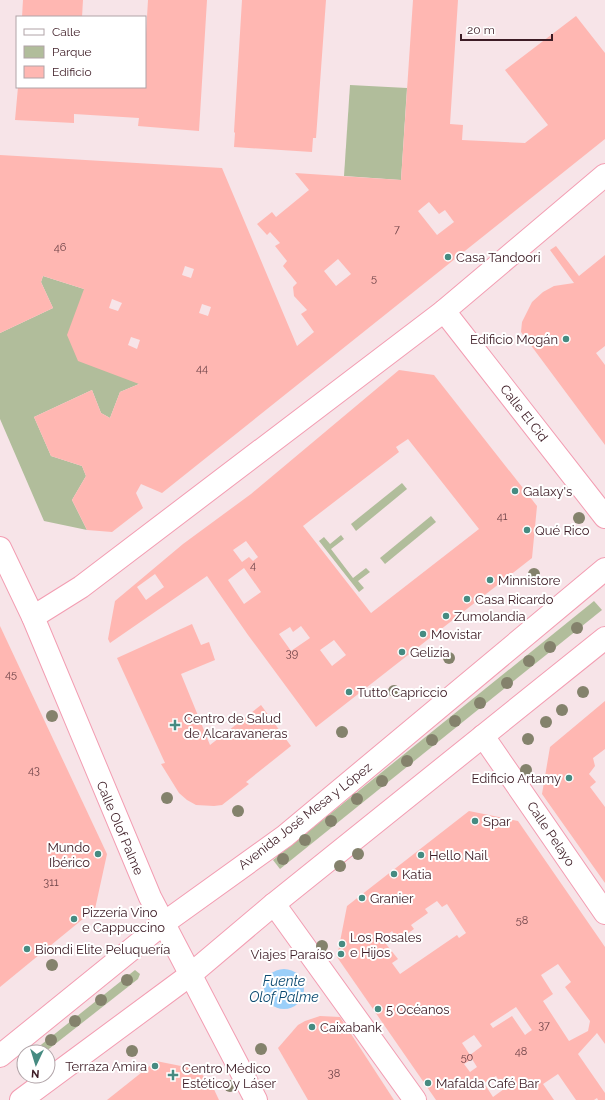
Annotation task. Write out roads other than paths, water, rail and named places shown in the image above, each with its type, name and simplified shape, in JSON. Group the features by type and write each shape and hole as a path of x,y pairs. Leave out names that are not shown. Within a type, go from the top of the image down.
{"street":[{"path":"33,617 81,587 444,311 605,175"},
{"name":"Calle El Cid","path":"444,311 605,516"},
{"name":"Calle Olof Palme","path":"0,548 33,617 134,862 190,975 256,1100"},
{"name":"Avenida José Mesa y López","path":"0,1056 164,923 285,836 605,569"},
{"path":"19,1099 190,975 274,904 605,638"},
{"name":"Calle Pelayo","path":"483,736 605,913"},
{"path":"274,904 415,1100"}],"water":[{"name":"Fuente Olof Palme","path":"288,969 295,972 301,978 304,989 303,997 295,1006 288,1009 280,1009 273,1006 265,997 264,985 267,978 276,970"}],"place":[{"name":"Casa Tandoori","path":"448,257"},
{"name":"Edificio Mogán","path":"566,339"},
{"name":"Galaxy's","path":"515,491"},
{"name":"Qué Rico","path":"527,530"},
{"name":"Minnistore","path":"490,580"},
{"name":"Casa Ricardo","path":"467,599"},
{"name":"Zumolandia","path":"446,616"},
{"name":"Movistar","path":"423,634"},
{"name":"Gelizia","path":"402,652"},
{"name":"Tutto Capriccio","path":"349,692"},
{"name":"Centro de Salud de Alcaravaneras","path":"175,725"},
{"name":"Edificio Artamy","path":"569,778"},
{"name":"Spar","path":"475,821"},
{"name":"Mundo Ibérico","path":"98,854"},
{"name":"Hello Nail","path":"421,855"},
{"name":"Katia","path":"394,874"},
{"name":"Granier","path":"362,898"},
{"name":"Pizzería Vino e Cappuccino","path":"74,919"},
{"name":"Los Rosales e Hijos","path":"342,944"},
{"name":"Biondi Elite Peluquería","path":"27,949"},
{"name":"Viajes Paraíso","path":"341,954"},
{"name":"5 Océanos","path":"378,1009"},
{"name":"Caixabank","path":"312,1027"},
{"name":"Terraza Amira","path":"155,1066"},
{"name":"Centro Médico Estético y Láser","path":"173,1075"},
{"name":"Mafalda Café Bar","path":"428,1083"}]}
